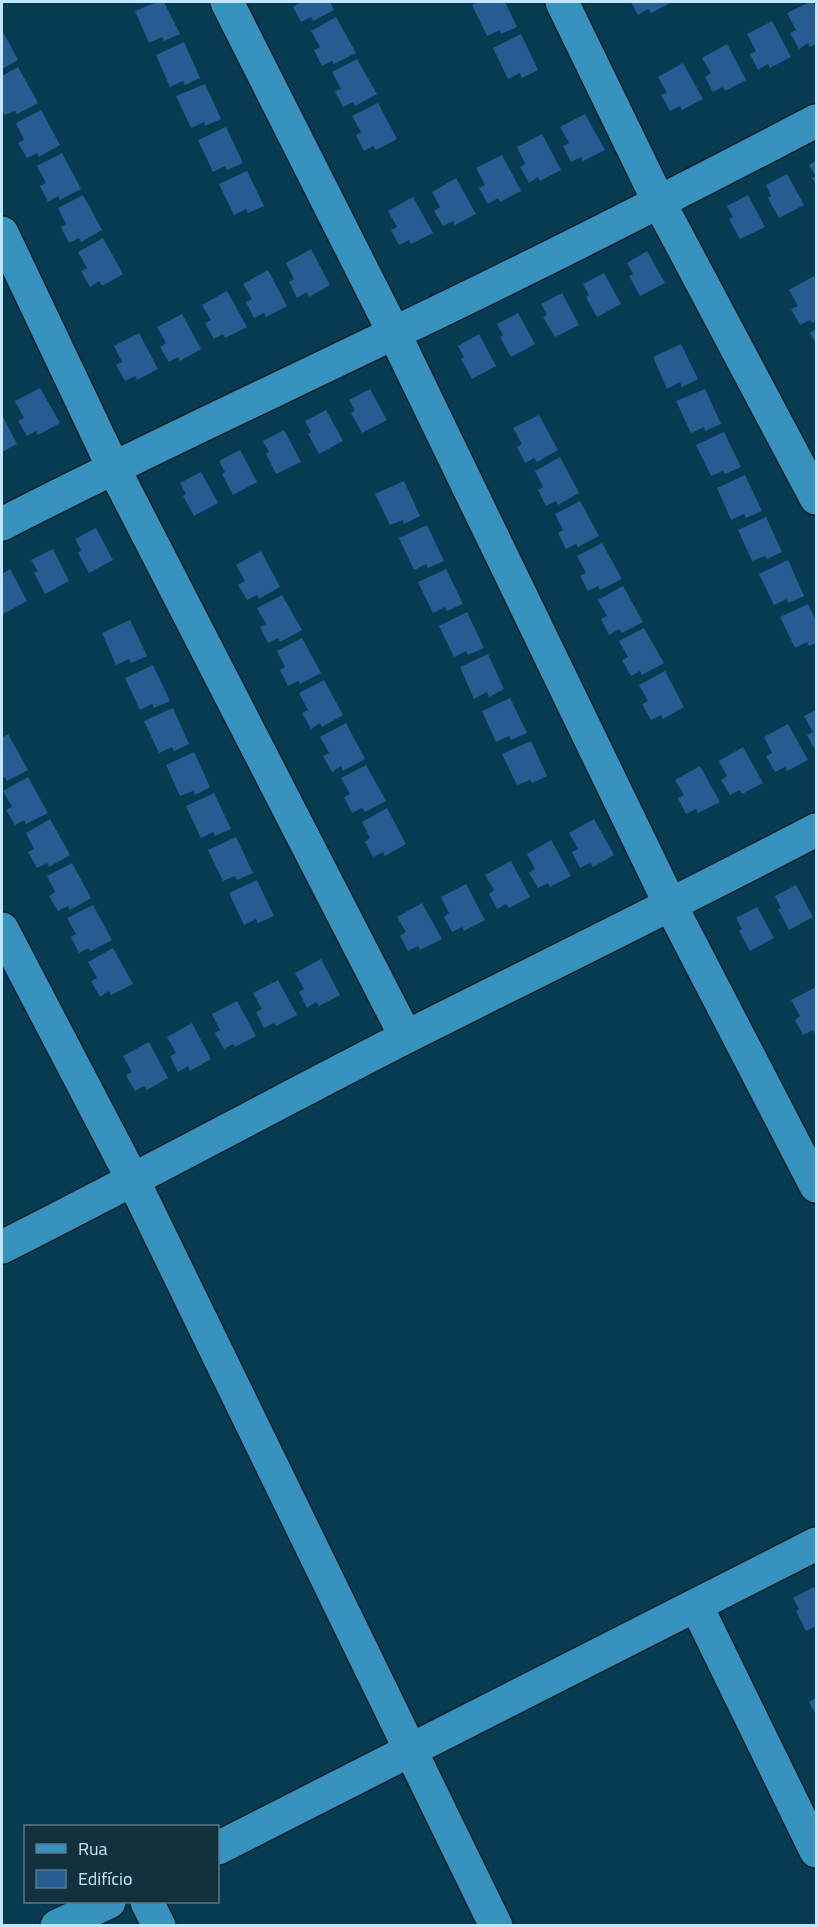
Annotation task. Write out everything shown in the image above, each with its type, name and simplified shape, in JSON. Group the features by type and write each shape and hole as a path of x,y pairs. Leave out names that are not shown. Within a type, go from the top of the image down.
{"street":[{"path":"227,2 394,333 671,906 816,1186"},
{"path":"562,2 659,202 816,498"},
{"path":"2,524 113,467 394,333 659,202 816,121"},
{"path":"2,232 113,467 406,1038"},
{"path":"2,1247 406,1038 671,906 816,830"},
{"path":"2,929 133,1180 496,1926"},
{"path":"219,1847 816,1544"},
{"path":"696,1605 816,1851"},
{"path":"57,1926 107,1903"},
{"path":"148,1903 159,1926"}],"building":[{"path":"157,2 164,2 180,34 164,41 162,37 149,43 135,11"},
{"path":"297,2 330,2 334,10 313,21 311,17 301,22 293,7 299,3"},
{"path":"479,2 505,2 517,27 501,34 500,30 487,36 472,5"},
{"path":"631,2 672,2 651,13 648,9 638,15"},
{"path":"813,2 816,7 816,44 810,47 808,43 799,49 790,33 796,30 787,13"},
{"path":"336,17 356,53 334,64 332,61 322,66 314,50 320,47 311,31"},
{"path":"772,21 791,57 770,68 768,64 758,70 750,54 756,51 747,34"},
{"path":"2,30 18,60 2,69"},
{"path":"521,34 538,70 522,78 520,73 508,79 493,48"},
{"path":"184,42 200,78 185,85 183,81 170,87 156,55"},
{"path":"727,44 746,80 725,91 723,87 713,92 705,77 711,73 702,58"},
{"path":"357,59 377,94 355,106 353,102 343,107 335,91 341,89 332,72"},
{"path":"683,63 703,99 682,110 680,106 670,111 661,95 667,93 658,77"},
{"path":"18,67 38,103 17,114 15,111 5,115 2,110 2,76"},
{"path":"205,84 221,119 205,126 204,122 191,128 176,96"},
{"path":"378,103 397,139 376,150 373,146 364,151 356,135 361,132 352,116"},
{"path":"41,110 60,145 39,157 37,153 27,158 18,143 24,140 16,123"},
{"path":"585,114 605,150 583,161 581,157 571,162 563,146 569,143 560,127"},
{"path":"226,127 243,163 227,170 225,166 213,172 198,140"},
{"path":"542,134 561,170 540,181 538,177 529,183 520,167 525,164 517,147"},
{"path":"62,153 81,189 60,200 58,196 48,202 40,186 46,183 37,166"},
{"path":"502,155 521,191 500,202 498,198 488,204 479,188 485,185 476,168"},
{"path":"816,161 816,176 809,165"},
{"path":"247,171 264,206 248,213 246,209 234,215 219,184"},
{"path":"787,174 804,205 779,218 768,198 771,196 766,185"},
{"path":"456,178 476,214 455,225 453,221 443,226 434,211 440,207 432,192"},
{"path":"83,195 102,230 81,242 79,238 69,243 61,227 66,224 58,208"},
{"path":"748,195 765,227 740,239 729,219 733,217 727,206"},
{"path":"413,197 433,233 411,244 409,240 399,245 391,230 397,227 388,211"},
{"path":"103,238 123,274 102,286 99,281 90,287 81,271 87,268 78,252"},
{"path":"311,249 330,285 309,297 307,292 297,298 289,282 294,279 286,263"},
{"path":"647,251 665,283 640,296 629,276 633,274 627,263"},
{"path":"268,270 287,306 266,317 264,313 254,318 246,302 252,299 243,284"},
{"path":"604,273 621,304 597,317 586,297 589,295 583,284"},
{"path":"814,276 816,280 816,321 812,323 810,320 800,325 791,309 798,306 789,290"},
{"path":"227,291 247,327 225,338 223,334 214,339 205,323 211,320 202,305"},
{"path":"562,293 579,325 555,337 543,317 547,315 541,304"},
{"path":"518,313 535,344 511,357 500,337 503,335 497,324"},
{"path":"182,314 201,349 180,361 178,357 169,362 160,347 166,343 157,327"},
{"path":"816,329 816,344 810,333"},
{"path":"139,333 158,369 137,380 135,376 125,381 116,365 122,362 114,346"},
{"path":"479,334 496,366 472,379 461,359 464,357 458,346"},
{"path":"681,344 698,379 682,387 680,382 667,389 653,357"},
{"path":"40,388 60,423 38,435 36,431 27,436 18,421 24,418 15,401"},
{"path":"370,389 387,420 362,433 351,413 355,411 349,400"},
{"path":"705,389 721,424 705,431 704,427 691,433 676,401"},
{"path":"326,410 343,441 319,454 308,434 311,432 305,421"},
{"path":"2,415 17,444 2,452"},
{"path":"539,415 558,450 537,462 534,458 525,463 517,447 522,444 513,428"},
{"path":"284,430 301,462 276,474 266,454 269,452 263,441"},
{"path":"724,432 741,467 725,474 723,471 711,476 696,445"},
{"path":"240,450 257,482 233,495 222,474 225,472 219,461"},
{"path":"560,457 579,493 558,505 556,501 546,506 538,490 543,487 535,471"},
{"path":"201,472 218,503 194,516 183,496 186,494 180,483"},
{"path":"745,475 762,511 746,518 744,514 731,520 717,488"},
{"path":"404,481 420,516 404,524 403,520 390,525 375,494"},
{"path":"580,501 599,536 578,547 576,544 566,549 558,533 563,530 555,514"},
{"path":"766,517 782,552 767,559 765,556 752,561 738,530"},
{"path":"427,525 444,561 428,568 426,564 414,570 399,538"},
{"path":"96,528 113,560 89,573 78,553 81,550 75,539"},
{"path":"602,543 622,579 600,590 598,586 588,591 580,576 586,573 577,556"},
{"path":"53,549 69,581 45,594 34,573 38,571 31,560"},
{"path":"261,551 280,587 259,599 257,595 247,600 238,585 245,581 236,565"},
{"path":"788,560 804,596 788,603 787,599 774,605 759,574"},
{"path":"10,569 27,601 3,614 2,574"},
{"path":"446,569 463,604 447,611 445,607 433,613 418,582"},
{"path":"623,586 643,622 622,633 619,629 609,635 601,619 607,616 598,600"},
{"path":"282,595 302,630 280,642 278,638 268,643 260,627 266,624 257,608"},
{"path":"808,604 816,621 816,643 809,646 807,642 795,648 780,617"},
{"path":"467,612 484,648 468,655 466,651 454,657 439,626"},
{"path":"130,620 147,656 131,663 129,659 116,665 102,633"},
{"path":"644,628 664,663 642,675 640,671 631,676 622,660 628,657 619,641"},
{"path":"302,638 321,673 300,684 298,681 288,686 280,670 285,667 277,651"},
{"path":"488,654 504,689 489,697 487,692 474,699 460,667"},
{"path":"153,665 170,701 154,708 152,704 140,710 125,678"},
{"path":"665,671 684,707 663,719 661,715 651,720 642,704 648,701 639,685"},
{"path":"324,680 343,715 322,727 320,723 311,729 302,713 308,710 299,693"},
{"path":"510,698 527,733 511,740 509,736 496,742 482,711"},
{"path":"173,708 189,744 174,751 172,747 159,753 144,721"},
{"path":"816,710 816,752 807,735 813,732 804,716"},
{"path":"346,723 365,759 343,771 341,766 332,772 323,756 329,753 320,737"},
{"path":"788,724 808,760 787,771 785,767 775,772 766,756 772,753 764,737"},
{"path":"8,734 28,770 7,781 5,777 2,779 2,738"},
{"path":"531,741 547,776 532,783 530,780 517,785 502,754"},
{"path":"743,747 763,783 742,794 740,790 730,795 721,780 727,776 719,761"},
{"path":"194,752 210,787 195,795 193,791 180,796 166,765"},
{"path":"366,765 386,801 365,812 362,808 352,813 344,797 350,794 341,778"},
{"path":"700,766 720,802 698,813 696,809 686,814 678,798 684,795 675,780"},
{"path":"28,777 48,813 26,824 24,820 15,825 6,810 12,807 3,791"},
{"path":"214,793 231,829 215,836 213,832 201,838 186,806"},
{"path":"387,808 406,844 385,856 383,852 373,857 365,842 370,838 362,822"},
{"path":"50,819 70,855 49,867 47,863 37,868 28,852 34,849 26,833"},
{"path":"594,819 614,855 593,867 590,863 580,868 572,852 578,849 569,833"},
{"path":"236,837 253,873 237,880 235,876 223,881 208,850"},
{"path":"551,840 571,876 550,887 548,883 538,888 529,873 535,869 527,854"},
{"path":"511,861 530,897 509,908 506,904 497,909 489,894 494,890 485,875"},
{"path":"72,863 91,898 70,910 68,906 58,911 49,896 55,892 47,876"},
{"path":"257,880 274,916 258,923 256,919 244,925 229,893"},
{"path":"466,884 485,920 464,931 462,927 452,932 444,917 449,913 441,897"},
{"path":"796,885 813,917 789,930 778,909 781,908 775,896"},
{"path":"422,903 442,939 420,950 418,946 408,951 400,936 406,932 397,917"},
{"path":"93,905 112,940 91,951 88,948 79,953 71,937 76,934 67,918"},
{"path":"757,907 774,938 750,951 739,931 742,929 736,918"},
{"path":"113,948 133,984 111,995 109,991 100,997 91,981 97,978 88,962"},
{"path":"321,959 340,995 319,1006 316,1002 307,1008 299,992 304,989 295,973"},
{"path":"278,980 297,1015 276,1026 274,1023 264,1028 256,1012 262,1009 253,993"},
{"path":"816,987 816,1033 813,1030 803,1035 795,1020 800,1016 791,1000"},
{"path":"237,1001 256,1036 235,1047 233,1044 224,1049 215,1033 220,1030 212,1014"},
{"path":"192,1023 211,1059 190,1071 188,1066 178,1072 170,1056 176,1053 167,1037"},
{"path":"149,1042 168,1078 147,1090 144,1086 135,1091 126,1075 132,1072 123,1056"},
{"path":"814,1587 816,1626 806,1631 796,1611 799,1609 793,1598"},
{"path":"816,1698 816,1715 809,1702"}]}
